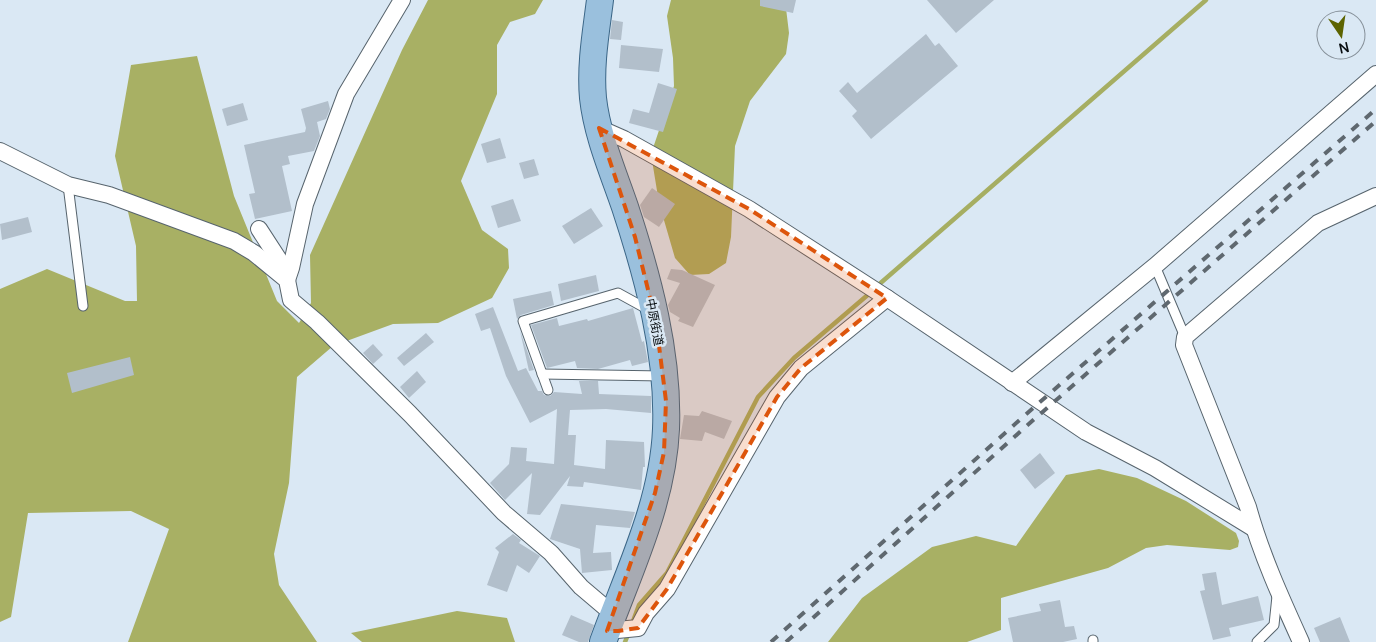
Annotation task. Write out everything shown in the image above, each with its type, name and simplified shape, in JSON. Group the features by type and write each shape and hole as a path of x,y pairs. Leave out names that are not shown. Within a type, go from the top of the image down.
{"main road":[{"name":"中原街道","path":"600,0 592,58 593,98 599,128 635,237 654,312 663,376 666,428 659,477 646,526 611,630"}],"street":[{"path":"287,280 292,268 305,204 346,94 402,0"},
{"path":"1012,383 1155,266 1376,74"},
{"path":"599,128 624,139 748,209 880,294 1086,432 1156,468 1254,528"},
{"path":"0,151 68,185 109,195 234,241 254,253 287,280"},
{"path":"1301,642 1278,591 1248,507 1184,345 1185,337 1318,223 1376,196"},
{"path":"259,229 283,266 291,300 317,322 410,414 504,513 551,553 581,587 611,630 638,628 646,613 667,590 777,397 801,368 880,294"}],"lane":[{"path":"68,185 83,306"},
{"path":"1155,266 1185,337"},
{"path":"548,390 522,321 618,292 654,312"},
{"path":"542,374 663,376"},
{"path":"1257,642 1274,625 1278,591"}],"highlighted area":[{"path":"599,128 749,209 887,298 801,368 777,397 667,589 638,628 618,631 607,631 655,493 664,452 666,401 656,322 635,237"}],"green space":[{"path":"428,0 543,0 535,14 510,22 497,45 497,94 461,181 482,230 508,249 509,268 492,298 438,323 393,324 333,346 297,377 289,483 274,554 279,585 317,642 128,642 169,529 131,511 28,513 11,617 0,622 0,289 47,269 125,301 137,301 136,246 115,156 131,65 197,56 234,196 277,301 299,323 311,303 310,255 402,50"},
{"path":"671,0 785,0 789,33 786,54 750,101 735,146 731,237 726,263 709,274 690,275 675,258 659,203 651,154 674,86 673,58 667,16"},
{"path":"1099,469 1137,478 1186,501 1236,533 1239,541 1238,547 1230,550 1167,545 1146,548 1108,568 1001,598 1001,630 967,642 828,642 862,598 932,547 976,536 1016,546 1066,475"},
{"path":"457,611 507,618 515,642 362,642 351,633"}],"building":[{"path":"760,0 796,0 793,13 760,6"},
{"path":"927,0 994,0 956,33"},
{"path":"612,20 623,22 621,40 610,39"},
{"path":"926,34 935,46 939,43 958,66 871,139 852,116 857,111 839,91 848,82 857,93"},
{"path":"621,45 663,49 659,72 619,68"},
{"path":"658,83 677,89 663,132 629,123 633,109 649,113"},
{"path":"328,101 330,109 326,119 317,122 320,136 314,151 288,156 290,164 282,166 292,211 255,219 249,194 255,193 244,145 305,132 306,128 301,109"},
{"path":"243,103 248,120 227,126 222,109"},
{"path":"500,138 506,158 487,163 481,144"},
{"path":"534,159 539,175 524,179 519,163"},
{"path":"652,188 675,204 659,227 644,217 640,205"},
{"path":"513,199 521,221 498,228 491,206"},
{"path":"591,208 603,226 574,244 562,226"},
{"path":"28,217 32,232 2,240 0,224"},
{"path":"671,269 682,270 715,285 693,327 678,321 680,318 670,312 668,305 680,283 667,279"},
{"path":"596,275 599,291 561,301 558,284"},
{"path":"551,291 554,305 521,315 517,319 513,299"},
{"path":"493,307 518,371 526,368 538,391 542,391 544,395 550,396 554,392 582,394 579,381 598,381 599,394 651,396 651,413 606,409 570,410 568,435 576,435 574,465 605,469 606,440 644,442 645,467 643,467 641,490 584,482 583,487 567,486 570,476 540,515 527,514 532,473 505,500 490,483 509,464 511,447 527,448 526,461 554,464 557,409 530,423 506,376 490,328 481,331 475,314"},
{"path":"633,308 642,342 644,341 648,362 632,366 630,360 598,369 577,368 575,361 547,368 531,325 557,318 559,326 587,319 588,321"},
{"path":"520,331 534,370 529,371"},
{"path":"426,333 434,342 404,366 397,358"},
{"path":"373,344 383,355 373,364 363,353"},
{"path":"130,357 134,375 72,393 67,373"},
{"path":"417,371 426,382 409,398 400,387"},
{"path":"702,411 732,421 724,439 705,432 702,441 680,439 684,415 699,416"},
{"path":"1040,453 1055,473 1035,489 1020,470"},
{"path":"561,504 635,512 630,528 596,525 593,553 611,552 612,570 582,573 580,549 550,539"},
{"path":"513,534 521,540 519,543 540,556 529,573 517,565 507,592 487,585 499,552 495,548"},
{"path":"1216,572 1222,605 1258,596 1264,620 1229,628 1231,636 1213,640 1200,591 1205,590 1202,574"},
{"path":"1060,600 1065,627 1074,626 1077,639 1063,642 1013,642 1008,618 1041,611 1039,604"},
{"path":"571,615 594,625 588,642 579,642 562,635"},
{"path":"1340,617 1350,642 1320,642 1314,628"}],"waterway":[{"path":"876,287 1206,0"},
{"path":"632,624 639,605 667,573 758,397 794,358 870,293"},
{"path":"625,642 629,632"}],"railway":[{"path":"771,642 1024,416 1376,109"},
{"path":"786,642 1031,422 1376,121"}]}
